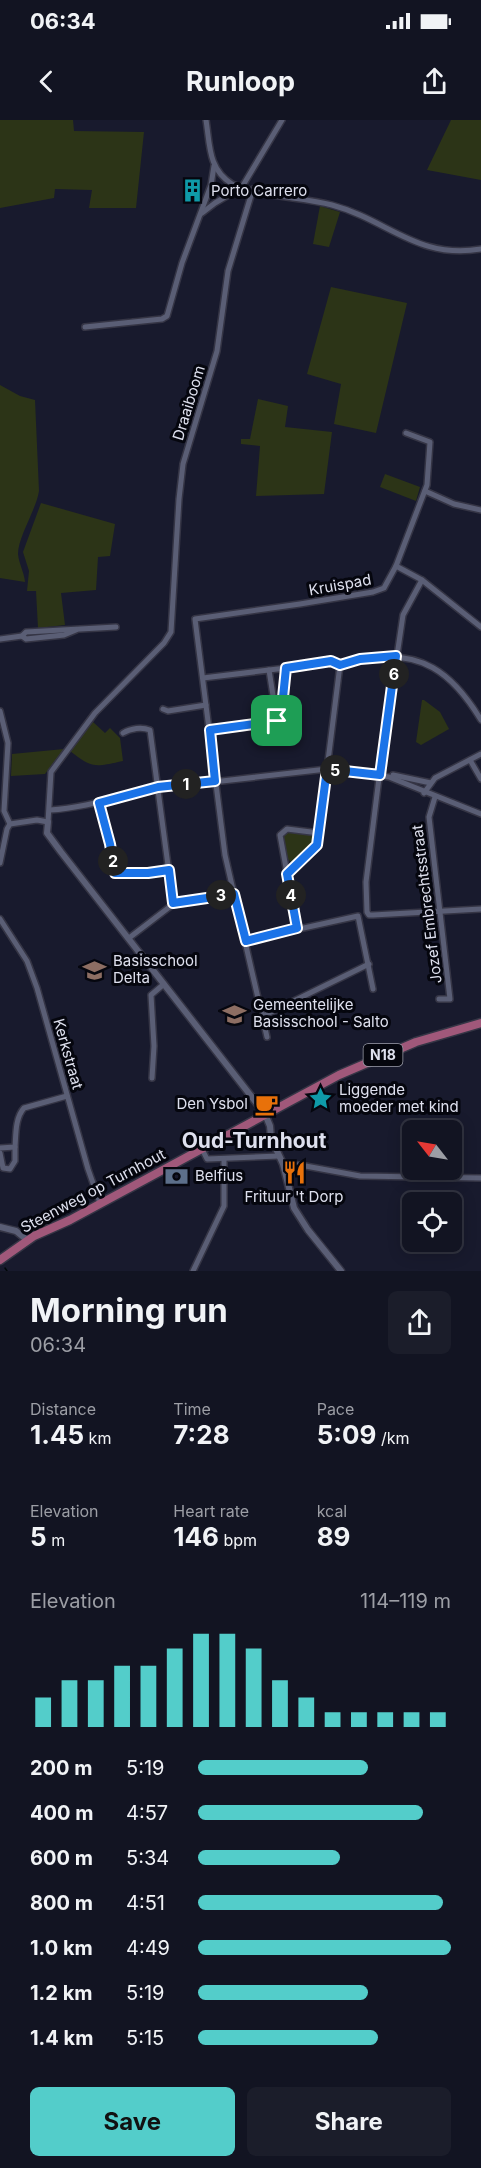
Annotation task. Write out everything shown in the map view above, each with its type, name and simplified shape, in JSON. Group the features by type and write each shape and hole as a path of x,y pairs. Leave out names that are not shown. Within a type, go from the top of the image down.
{"main road":[{"name":"N18","path":"203,1151 265,1114 339,1075 433,1036 481,1023"},
{"name":"Steenweg op Turnhout","path":"0,1260 27,1240 203,1151"}],"street":[{"path":"85,327 162,319 167,316 182,263 211,185 214,166 206,120"},
{"path":"201,214 242,187 282,120"},
{"path":"214,166 229,182 242,187 334,206 362,216 431,248 462,252 481,249"},
{"path":"211,185 216,187 213,194"},
{"name":"Draaiboom","path":"48,822 51,772 95,713 164,643 171,632 183,464 214,362 228,272 253,189"},
{"name":"Kruispad","path":"203,678 195,619 381,590 396,566 425,491 430,442 406,433"},
{"path":"425,491 454,504 481,510"},
{"path":"396,566 422,580 481,627"},
{"path":"422,580 403,615 396,656 366,882 367,907 369,915 481,909"},
{"path":"0,639 22,636 26,639 64,635 78,630 116,627"},
{"path":"267,1037 225,855 203,678 331,661 340,665 360,659 396,656 418,662 445,675 463,692 481,720"},
{"path":"287,874 315,848 319,833 340,665"},
{"path":"210,730 277,721 281,717 286,668"},
{"path":"269,670 277,721"},
{"path":"163,709 168,711 206,705"},
{"path":"0,711 8,743 2,811 10,824"},
{"path":"123,733 144,728 150,730 173,903"},
{"path":"424,793 438,777 481,754"},
{"path":"470,760 481,779"},
{"path":"50,810 99,803 158,787 327,769 380,775 481,814"},
{"path":"393,775 431,783"},
{"name":"Jozef Embrechtsstraat","path":"435,797 429,817 450,999 439,999"},
{"path":"99,803 115,873 148,873 169,870"},
{"path":"10,824 37,820 48,822 47,833 54,843 265,1114 270,1126 271,1138 283,1164 294,1208 308,1230 341,1271"},
{"path":"0,863 10,824"},
{"path":"297,928 280,839 283,832 291,829 319,833"},
{"path":"129,938 173,903 234,894"},
{"path":"246,941 358,916 373,989"},
{"name":"Kerkstraat","path":"0,919 30,968 100,1203"},
{"path":"263,1016 369,964"},
{"path":"152,1078 154,1046 150,996 164,984"},
{"path":"0,1153 3,1168 10,1169 15,1161 17,1122 21,1111 24,1108 67,1096"},
{"path":"0,1148 15,1147"},
{"path":"203,1151 207,1159 279,1156"},
{"path":"193,1271 224,1206 224,1159"},
{"path":"283,1164 360,1176 402,1174"},
{"path":"462,1176 481,1178"},
{"path":"0,1227 16,1231 27,1240"}],"green space":[{"path":"0,120 73,120 74,131 144,132 136,208 89,208 92,190 55,189 54,198 0,208"},
{"path":"451,120 481,120 481,180 427,170"},
{"path":"320,206 340,212 329,247 313,244"},
{"path":"331,287 407,303 376,433 334,424 341,384 307,374"},
{"path":"0,385 20,396 35,400 39,491 19,547 18,554 25,582 0,578"},
{"path":"258,399 288,406 285,427 332,432 324,494 256,496 260,446 241,444 241,439 250,439"},
{"path":"385,474 420,487 416,501 380,487"},
{"path":"41,503 115,524 110,556 98,557 96,590 61,593 65,625 38,628 36,591 27,591 29,571 23,552"},
{"path":"422,700 440,712 449,729 421,745 416,742"},
{"path":"93,722 105,733 110,728 120,738 123,761 100,765 89,764 70,751"},
{"path":"64,749 45,774 11,776 12,754"},
{"path":"291,831 311,834 315,838 313,846 296,862 289,860 283,846 284,835"}],"waterway":[{"path":"130,319 147,318"}],"place":[{"name":"Porto Carrero","path":"193,191"},
{"name":"Basisschool Delta","path":"95,970"},
{"name":"Gemeentelijke Basisschool - Salto","path":"235,1014"},
{"name":"Liggende moeder met kind","path":"321,1099"},
{"name":"Den Ysbol","path":"266,1104"},
{"name":"Frituur 't Dorp","path":"294,1173"},
{"name":"Belfius","path":"177,1176"}],"district":[{"name":"Oud-Turnhout","path":"254,1141"}],"route":[{"path":"396,656 380,775 327,769 317,845 287,874 297,928 246,941 234,894 173,903 169,870 148,873 115,873 99,803 158,787 215,781 210,730 277,721 281,717 286,668 331,661 340,665 360,659 396,656"}]}
